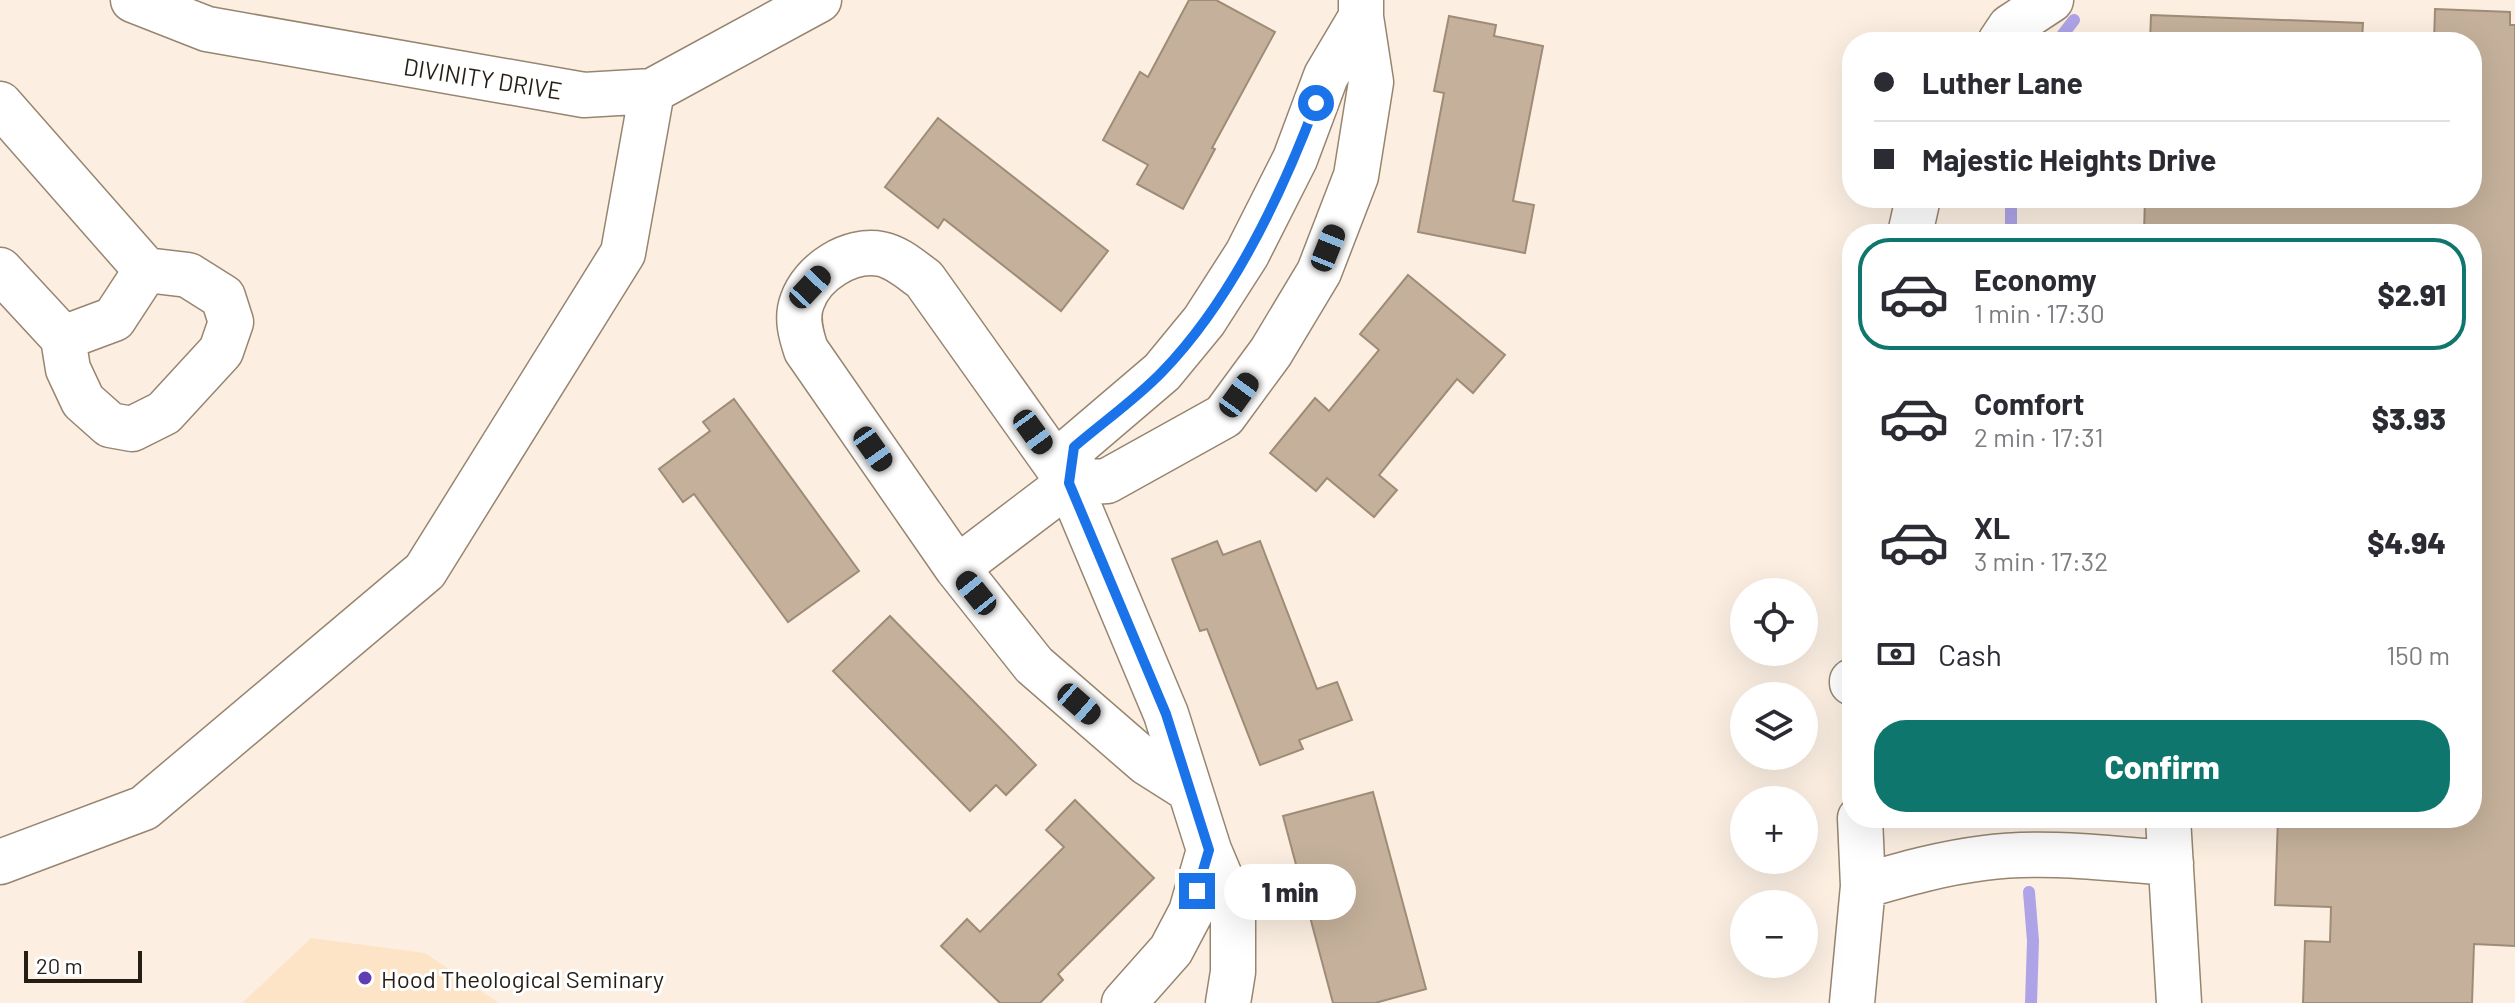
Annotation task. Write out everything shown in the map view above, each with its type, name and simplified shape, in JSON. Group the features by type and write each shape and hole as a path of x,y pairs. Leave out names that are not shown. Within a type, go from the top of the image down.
{"street":[{"name":"DIVINITY DRIVE","path":"133,0 207,29 584,95 652,91 819,0"},
{"path":"2007,32 2051,0"},
{"path":"1069,483 1074,447 1162,372 1204,321 1247,254 1295,159 1326,76 1361,9"},
{"path":"957,568 1069,483 1107,481 1224,416 1271,352 1319,272 1356,176 1371,82 1361,9"},
{"path":"0,862 144,808 425,571 623,253 652,91"},
{"path":"0,104 146,270 188,275 223,297 231,322 221,351 164,413 132,429 110,425 83,401 68,369 63,338 0,270"},
{"path":"1188,789 1147,763 1034,665 957,568 806,350 799,325 801,302 824,271 854,255 885,254 924,279 1069,483 1166,714 1209,850 1233,907 1233,972 1228,1003"},
{"path":"63,338 114,319 146,270"},
{"path":"1852,1003 1863,886 1860,828"},
{"path":"2169,828 2179,1003"},
{"path":"1124,1003 1171,950 1191,912 1209,850"},
{"path":"1863,886 1933,866 1988,857 2065,856 2171,863"}],"shaded area":[{"name":"Hood Theological Seminary","path":"311,938 425,953 499,1003 242,1003"}],"building":[{"path":"1189,0 1216,0 1275,32 1212,148 1215,149 1183,209 1137,184 1148,165 1103,140 1140,72 1148,77"},
{"path":"2435,9 2510,12 2510,25 2515,25 2515,946 2474,944 2472,1003 2303,1003 2305,941 2330,942 2331,907 2275,905 2278,828 2482,828 2482,224 2144,224 2145,208 2482,208 2482,32 2434,32"},
{"path":"2151,15 2363,23 2362,32 2150,32"},
{"path":"1449,16 1496,25 1494,36 1543,46 1513,201 1534,205 1525,253 1418,232 1444,93 1434,91"},
{"path":"938,118 1108,251 1061,311 944,219 938,228 885,187"},
{"path":"1408,275 1505,355 1473,393 1457,379 1379,475 1397,490 1374,517 1327,478 1316,491 1270,453 1315,398 1329,411 1379,350 1360,334"},
{"path":"734,399 859,571 788,622 694,494 683,502 659,469 710,431 703,422"},
{"path":"1217,541 1223,555 1260,541 1317,689 1337,682 1352,720 1299,740 1303,749 1260,765 1207,629 1200,631 1172,559"},
{"path":"890,616 1036,765 1006,795 996,785 970,811 833,671"},
{"path":"1373,792 1426,989 1375,1003 1333,1003 1283,816"},
{"path":"1075,800 1154,878 1058,974 1063,980 1040,1003 1000,1003 941,946 967,919 980,932 1064,847 1046,830"}],"waterway":[{"path":"2065,32 2074,20"},
{"path":"2011,208 2011,224"},
{"path":"2029,892 2033,941 2031,1003"}],"place":[{"name":"Hood Theological Seminary","path":"365,978"}],"route":[{"path":"1197,891 1209,850 1166,714 1069,483 1074,447 1162,372 1204,321 1247,254 1295,159 1316,103"}]}
